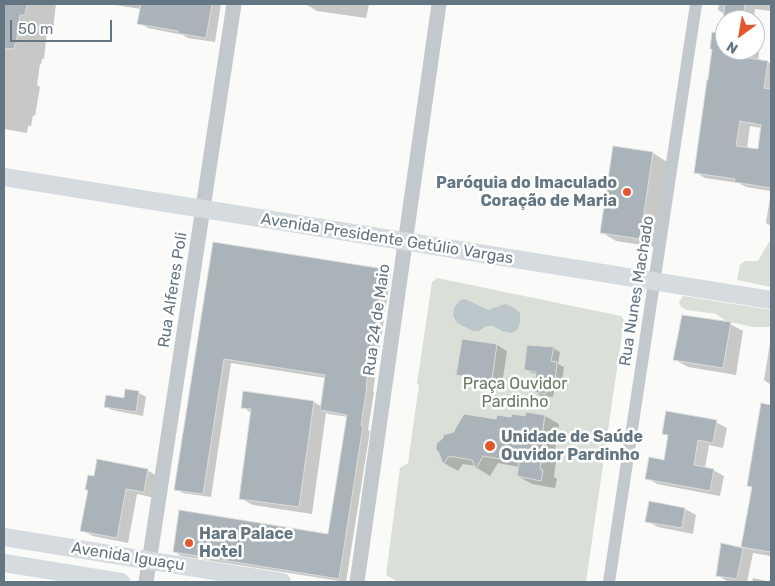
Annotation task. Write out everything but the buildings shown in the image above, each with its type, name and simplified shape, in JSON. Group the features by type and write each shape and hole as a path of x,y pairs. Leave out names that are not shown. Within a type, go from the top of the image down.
{"main road":[{"name":"Avenida Presidente Getúlio Vargas","path":"4,177 771,300"},
{"name":"Avenida Iguaçu","path":"4,537 282,582"},
{"name":"Avenida Iguaçu","path":"4,563 121,582"}],"street":[{"name":"Rua Alferes Poli","path":"146,582 234,4"},
{"name":"Rua 24 de Maio","path":"357,582 439,4"},
{"name":"Rua Nunes Machado","path":"609,582 696,4"}],"green space":[{"path":"769,242 771,243 771,287 737,280 740,265 745,261 758,261"},
{"name":"Praça Ouvidor Pardinho","path":"437,278 621,316 624,320 586,582 398,582 386,575 400,468 408,463 432,282"},
{"path":"683,296 771,310 771,327 753,327 726,321 716,314 687,310 681,307 679,302"}],"shaded area":[{"path":"465,299 488,310 505,304 513,307 520,313 520,323 517,330 511,333 493,326 486,326 479,331 473,331 457,323 453,315 454,308 460,300"}],"place":[{"name":"Paróquia do Imaculado Coração de Maria","path":"627,192"},
{"name":"Unidade de Saúde Ouvidor Pardinho","path":"490,446"},
{"name":"Hara Palace Hotel","path":"189,543"}]}
